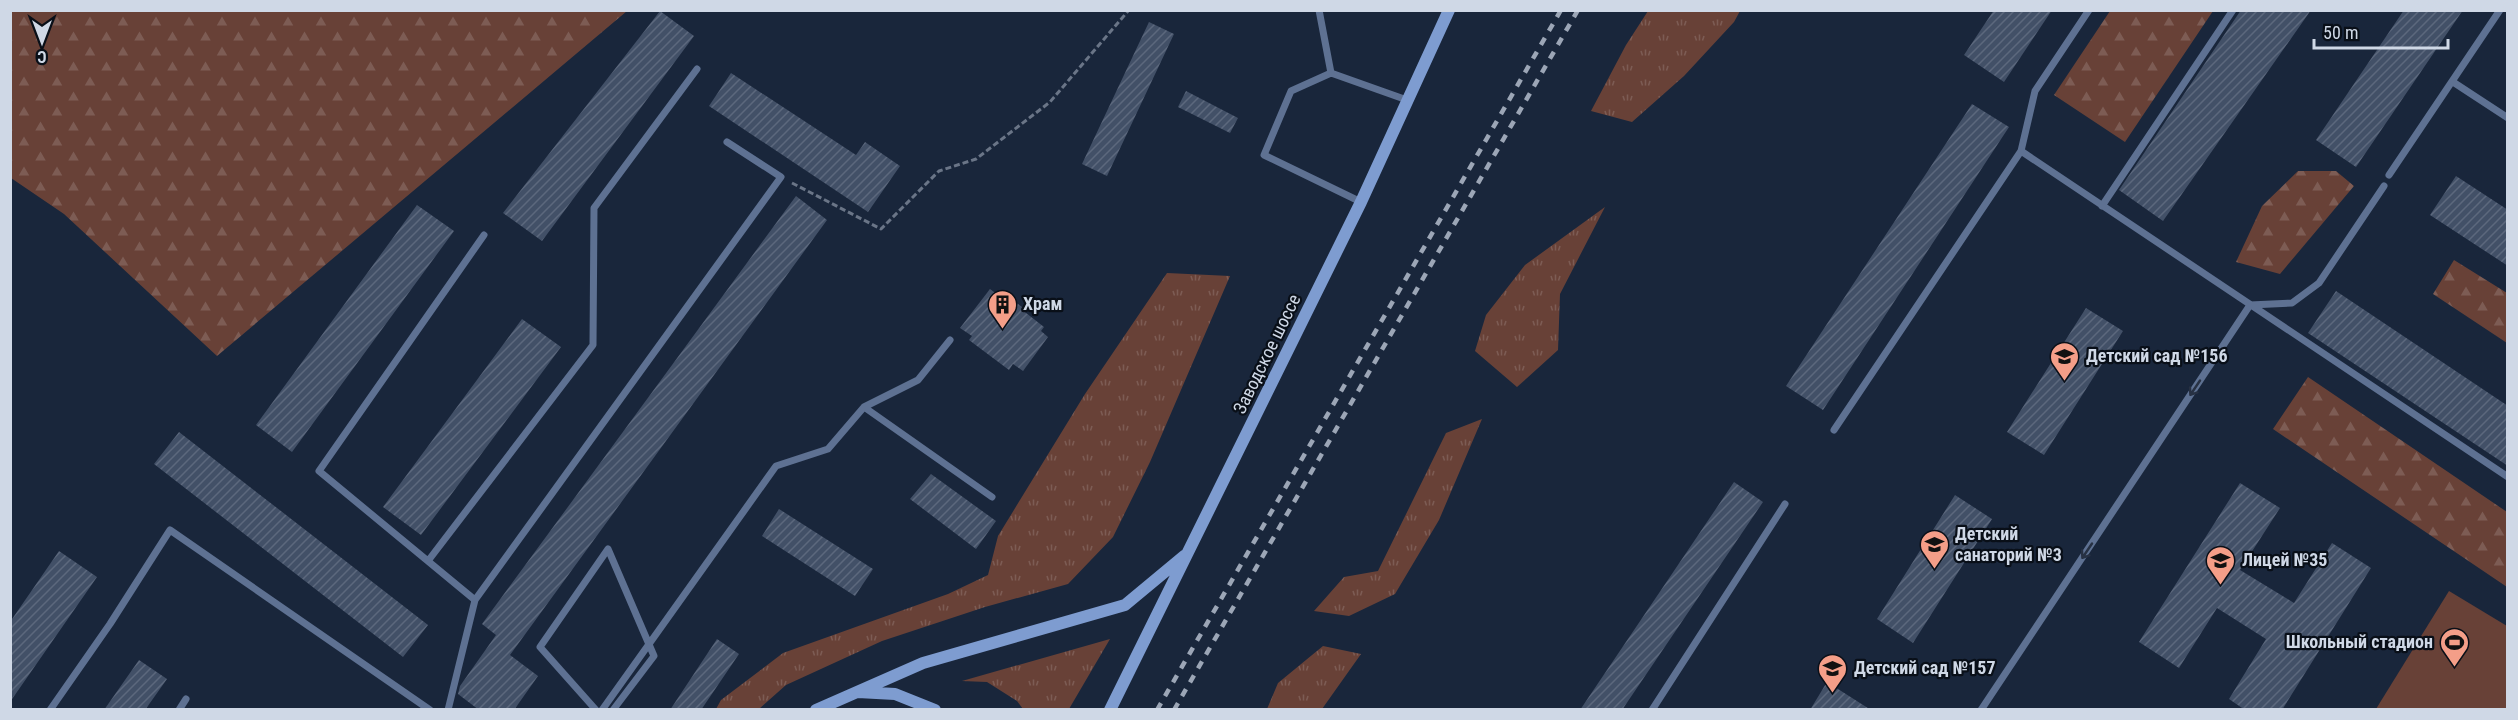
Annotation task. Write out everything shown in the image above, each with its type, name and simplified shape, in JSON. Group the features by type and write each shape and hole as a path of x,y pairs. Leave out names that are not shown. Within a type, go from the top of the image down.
{"main road":[{"name":"Заводское шоссе","path":"1110,710 1361,202 1449,10"},
{"path":"816,710 923,663 1125,605 1189,551"},
{"path":"854,692 895,694 935,710"}],"lane":[{"path":"1319,10 1331,73"},
{"path":"1834,430 2021,151 2035,91 2089,10"},
{"path":"2102,206 2233,10"},
{"path":"2389,175 2500,10"},
{"path":"428,561 593,345 594,208 697,69"},
{"path":"1361,202 1264,155 1291,91 1331,73 1407,100"},
{"path":"2453,82 2508,118"},
{"path":"448,710 475,600 781,177 727,142"},
{"path":"2021,151 2508,477"},
{"path":"2250,305 2292,303 2319,283 2384,186"},
{"path":"475,600 318,471 484,235"},
{"path":"1981,710 2250,305"},
{"path":"602,710 776,466 828,449 864,407 918,380 950,340"},
{"path":"864,407 992,496"},
{"path":"1652,710 1785,504"},
{"path":"50,710 110,624 170,530 430,710"},
{"path":"596,710 540,647 608,549 654,656 612,710"},
{"path":"179,710 186,699"}],"path":[{"path":"781,177 882,229 939,171 976,159 1050,102 1129,10"}],"green space":[{"path":"11,10 627,11 217,356 64,214 11,178"},
{"path":"1648,11 1740,11 1734,22 1684,76 1632,122 1591,111 1626,45"},
{"path":"2110,11 2213,11 2125,142 2054,95"},
{"path":"2298,171 2336,171 2354,186 2280,274 2236,262 2262,206"},
{"path":"1605,207 1560,294 1558,350 1517,387 1475,351 1486,315 1525,265"},
{"path":"2454,260 2507,293 2507,343 2433,294"},
{"path":"1167,273 1230,276 1150,462 1113,537 1068,584 985,607 882,641 786,685 759,709 716,709 721,700 783,653 948,594 988,575 998,536 1085,394"},
{"path":"2308,377 2507,512 2507,587 2273,429"},
{"path":"1482,419 1439,520 1395,594 1349,616 1314,611 1344,577 1378,571 1446,433"},
{"name":"Школьный стадион","path":"2449,591 2507,626 2507,709 2376,709"},
{"path":"1110,639 1069,709 1023,709 1017,701 987,682 962,681"},
{"path":"1323,646 1361,654 1322,709 1267,709 1278,683"}],"building":[{"path":"1994,10 2052,10 2004,82 1964,55"},
{"path":"2241,10 2311,10 2163,221 2119,190"},
{"path":"2404,10 2463,10 2356,167 2316,140"},
{"path":"660,11 694,36 542,241 503,213"},
{"path":"1149,22 1174,34 1107,176 1082,164"},
{"path":"731,73 856,155 865,142 900,166 868,212 709,106"},
{"path":"1186,91 1238,118 1230,133 1178,107"},
{"path":"1972,104 2009,127 1823,410 1786,386"},
{"path":"2456,176 2508,210 2508,266 2430,215"},
{"path":"796,196 827,220 510,655 538,676 514,710 479,710 458,694 460,686 496,635 482,624"},
{"path":"417,205 454,231 292,452 256,425"},
{"name":"Храм","path":"990,289 1002,298 1005,294 1044,327 1041,331 1048,337 1023,371 1013,364 1009,370 969,340 972,336 960,328"},
{"path":"2336,291 2508,406 2508,466 2308,333"},
{"name":"Детский сад №156","path":"2086,308 2123,331 2044,455 2007,432"},
{"path":"522,319 561,347 421,535 383,507"},
{"path":"179,432 428,625 403,657 154,464"},
{"path":"931,474 996,521 976,549 910,499"},
{"path":"1734,482 1763,502 1622,710 1580,710"},
{"name":"Лицей №35","path":"2240,483 2280,508 2240,570 2294,603 2332,543 2371,568 2282,710 2245,710 2229,699 2266,639 2217,608 2179,668 2139,642"},
{"name":"Детский санаторий №3","path":"1955,495 1992,519 1913,643 1877,619"},
{"path":"779,509 873,569 855,596 762,536"},
{"path":"59,551 97,577 10,702 10,622"},
{"path":"717,639 739,654 701,710 670,710"},
{"path":"139,660 167,679 145,710 104,710"},
{"name":"Детский сад №157","path":"1827,682 1871,710 1810,710"}],"railway":[{"path":"1157,710 1561,10"},
{"path":"1174,710 1578,10"}],"place":[{"name":"Храм","path":"1002,330"},
{"name":"Детский сад №156","path":"2065,382"},
{"name":"Детский санаторий №3","path":"1934,570"},
{"name":"Лицей №35","path":"2221,586"},
{"name":"Школьный стадион","path":"2454,668"},
{"name":"Детский сад №157","path":"1833,694"}]}
